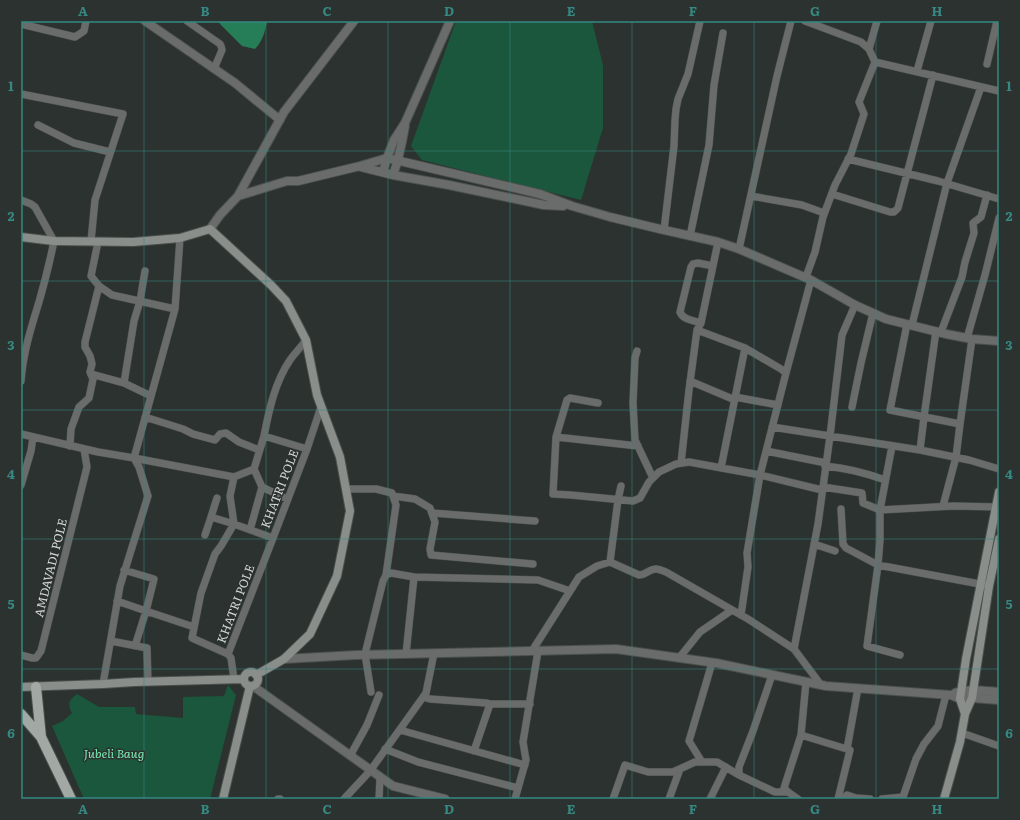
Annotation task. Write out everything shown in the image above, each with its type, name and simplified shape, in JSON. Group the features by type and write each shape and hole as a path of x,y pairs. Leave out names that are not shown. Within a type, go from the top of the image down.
{"main road":[{"path":"21,237 54,241 133,242 180,238 210,229 286,301 306,340 317,395 340,457 350,511 337,576 310,634 284,659 256,675"},
{"path":"965,714 961,695 966,659 980,584 998,507 999,492"},
{"path":"944,799 962,733 965,714 973,694 989,586 999,539"},
{"path":"223,799 252,686 258,681 258,678 254,673 246,674 244,679"},
{"path":"21,687 244,679"},
{"path":"244,679 247,685 252,686"},
{"path":"36,687 41,737"},
{"path":"21,714 41,737 71,799"}],"street":[{"path":"21,24 75,37 84,31 86,21"},
{"path":"145,21 235,83 280,120"},
{"path":"187,21 220,44 222,50 214,69"},
{"path":"210,229 220,215 238,196 284,112 354,21"},
{"path":"384,172 387,158 394,140 405,123 450,21"},
{"path":"664,230 674,146 676,109 678,98 688,74 700,21"},
{"path":"739,249 777,76 791,21"},
{"path":"741,615 748,567 747,553 760,475 786,373 814,252 824,213 835,185 851,154 864,114 859,102 875,62 869,49 861,42 805,21"},
{"path":"869,49 878,21"},
{"path":"916,71 931,21"},
{"path":"987,64 997,21"},
{"path":"690,236 709,145 714,85 723,33"},
{"path":"875,62 999,91"},
{"path":"832,194 890,212 894,212 898,208 933,75"},
{"path":"960,424 890,410 910,325 947,183 981,87"},
{"path":"21,94 123,114 95,200 91,276 99,286 112,295 175,309"},
{"path":"394,175 405,123"},
{"path":"38,124 74,143 110,152"},
{"path":"238,196 287,182 298,181 387,158 540,194 572,206 664,230 718,242 739,249 808,279 855,305 886,319 939,332 970,338 999,341"},
{"path":"848,159 947,183 999,199"},
{"path":"360,166 394,175 544,205 572,206"},
{"path":"920,450 924,417 939,332 962,277 974,233 973,223 981,217 987,195"},
{"path":"750,196 802,205 824,213"},
{"path":"21,200 35,207 54,241 47,273 23,348 21,381"},
{"path":"943,506 956,457 970,338 999,218"},
{"path":"103,684 117,601 124,570 148,496 139,467 134,458 175,309 180,238"},
{"path":"681,463 697,330 701,322 718,242"},
{"path":"701,322 685,318 680,312 690,267 693,264 698,263 713,266"},
{"path":"124,383 134,321 140,300 145,271"},
{"path":"70,446 71,429 79,407 89,398 93,379 90,372 92,364 90,356 84,347 99,286"},
{"path":"794,649 814,544 830,436 842,335 855,305"},
{"path":"852,407 873,313"},
{"path":"697,330 746,348 786,373"},
{"path":"250,530 262,487 254,469 264,436 271,404 282,374 290,360 306,340"},
{"path":"721,468 746,348"},
{"path":"637,351 633,403 635,440 653,478"},
{"path":"91,374 124,383 151,396"},
{"path":"690,381 735,398 778,405"},
{"path":"598,403 570,398 567,400 556,437 553,494 633,501 640,498 649,482 659,472 676,464 688,462 822,488 862,493 863,503 880,510 943,506 998,507"},
{"name":"KHATRI POLE","path":"234,679 231,658 228,654 307,449 321,407"},
{"path":"145,417 215,440 220,434 226,433 239,442 260,450"},
{"path":"772,427 920,450 969,460 999,469"},
{"path":"21,434 84,449 234,477 254,469"},
{"path":"264,436 307,449"},
{"path":"21,485 33,437"},
{"path":"556,437 638,446"},
{"path":"892,446 880,510 878,565 867,646 900,656"},
{"name":"AMDAVADI POLE","path":"21,655 36,658 42,651 87,467 84,449"},
{"path":"766,451 869,474 886,480"},
{"path":"228,654 192,638 201,593 214,554 221,546 234,524 230,496 234,477"},
{"path":"610,562 621,486"},
{"path":"262,487 287,499"},
{"path":"346,488 376,489 392,493 396,505 386,575 383,580 365,654 371,692"},
{"path":"393,496 415,499 430,508 435,522 430,549 432,555 533,564"},
{"path":"205,535 217,498"},
{"path":"841,509 843,544 846,548 878,565 989,586"},
{"path":"432,513 535,520"},
{"name":"KHATRI POLE","path":"211,517 273,538"},
{"path":"814,544 836,551"},
{"path":"515,799 526,760 523,742 530,704 535,651 579,577 597,566 610,562 639,575 644,575 656,569 666,572 741,615 794,649 821,685"},
{"path":"124,570 154,579 135,646"},
{"path":"386,575 538,580 570,591"},
{"path":"406,654 414,577"},
{"path":"117,601 194,627"},
{"path":"679,658 700,632 732,610"},
{"path":"111,641 147,648 148,682"},
{"path":"284,659 365,654 616,649 712,663 826,686 948,695 999,692"},
{"path":"344,799 370,771 426,693 434,653"},
{"path":"702,762 689,741 712,663"},
{"path":"739,774 738,767 753,731 772,675"},
{"path":"798,799 784,788 800,735 806,682"},
{"path":"252,686 393,786 444,799"},
{"path":"847,749 858,688"},
{"path":"973,694 999,700"},
{"path":"350,756 367,725 379,695"},
{"path":"882,799 904,797 916,758 924,744 938,726 948,695"},
{"path":"423,697 430,700 490,704 530,704"},
{"path":"474,751 490,704"},
{"path":"400,730 525,765"},
{"path":"962,733 999,746"},
{"path":"800,735 850,750 838,799"},
{"path":"385,750 418,762 518,788"},
{"path":"613,799 625,765 648,772 673,772 695,762 717,762 775,792 788,792"},
{"path":"710,799 726,767"},
{"path":"670,799 680,769"},
{"path":"379,799 380,777"},
{"path":"843,799 847,795 856,798 869,799"}],"green space":[{"path":"456,21 592,21 603,65 603,128 581,200 422,160 411,146"},
{"name":"Jubeli Baug","path":"228,685 236,695 210,799 84,799 52,726 63,721 72,713 69,705 72,698 77,694 99,707 135,707 136,714 183,718 183,697 224,696"}],"shaded area":[{"path":"218,21 267,21 263,36 255,49 242,46"}]}
